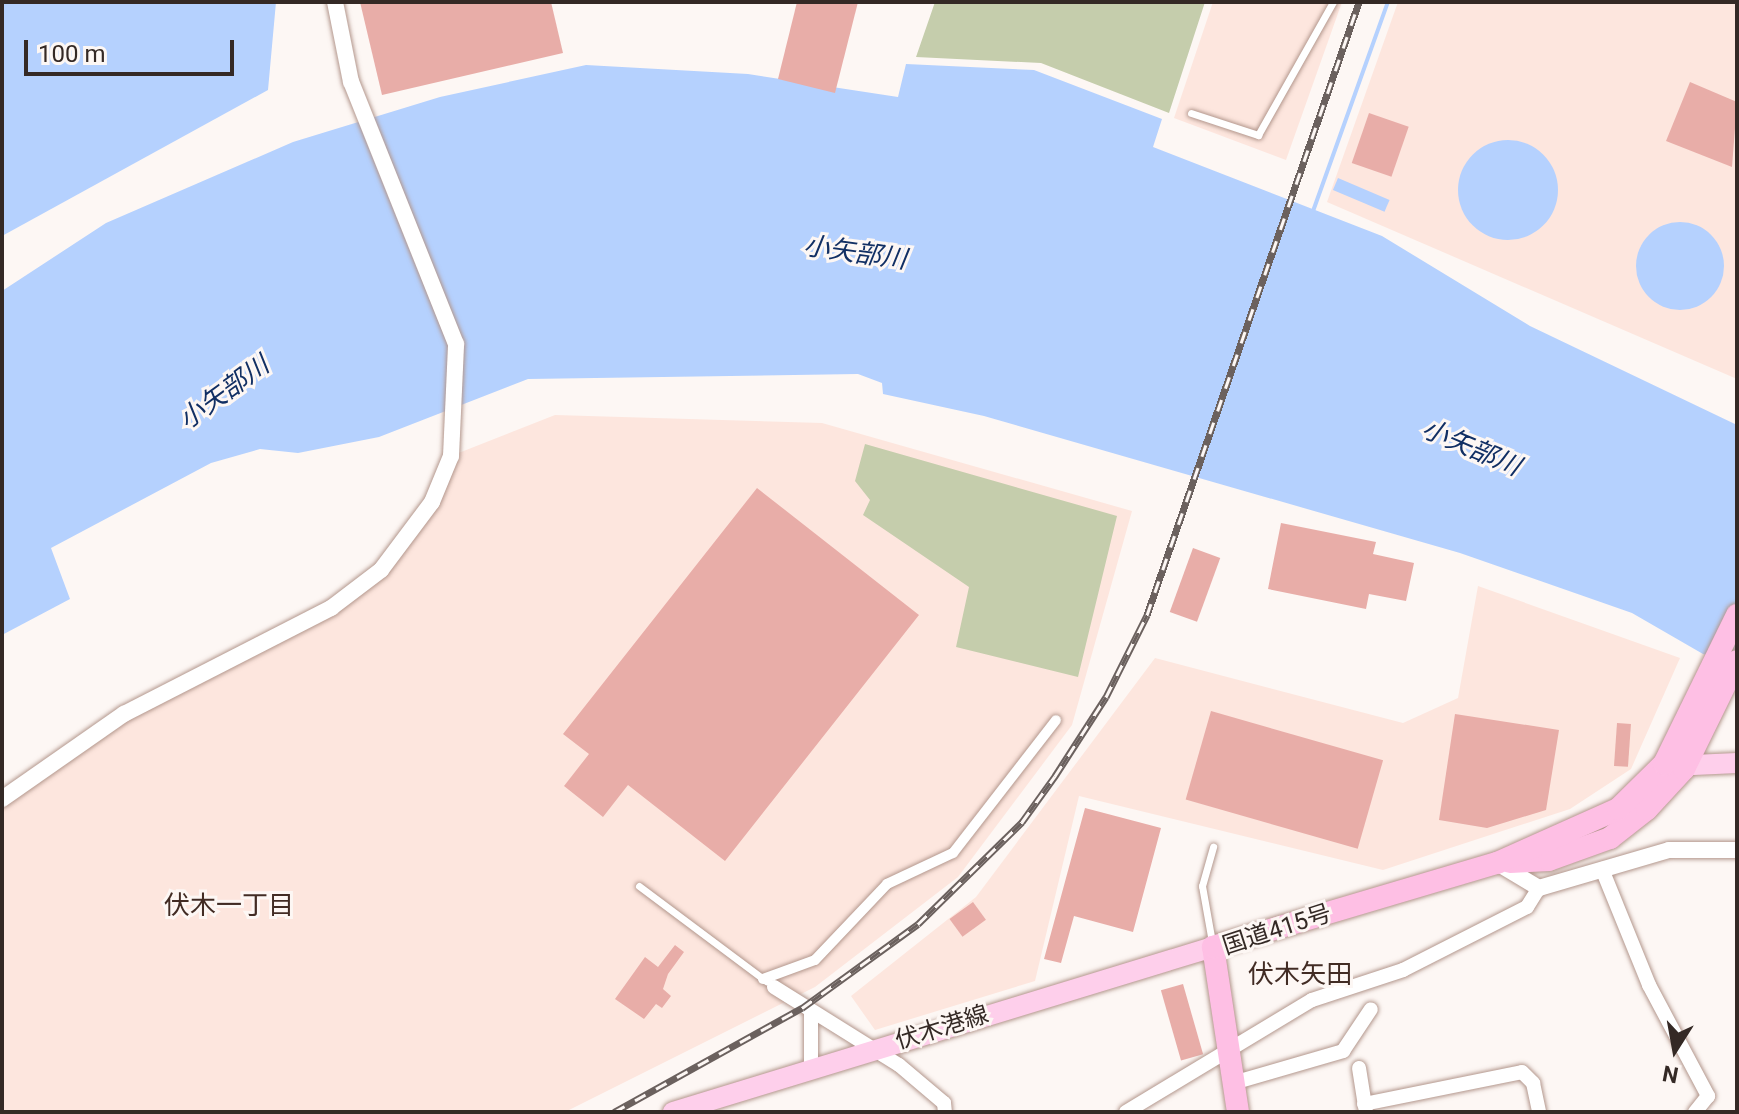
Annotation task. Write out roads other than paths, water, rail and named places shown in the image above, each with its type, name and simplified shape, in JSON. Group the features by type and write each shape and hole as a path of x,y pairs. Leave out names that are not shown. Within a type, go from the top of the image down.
{"highway":[{"path":"1696,722 1737,615"},
{"path":"1696,722 1737,661"},
{"name":"国道415号","path":"1238,1112 1213,947 1497,863 1618,809 1674,766 1696,722"}],"main road":[{"path":"1674,766 1737,763"},
{"name":"伏木港線","path":"673,1112 811,1065 875,1049 1213,947"}],"street":[{"path":"2,799 124,714 331,608 381,570 432,502 451,456 456,344 351,82 335,2"},
{"path":"945,1112 944,1103 875,1049 811,1014 768,983 815,960 887,884 953,853 1056,720"},
{"path":"1126,1112 1312,1000 1403,970 1527,907 1539,888 1669,850 1737,850"},
{"path":"1497,863 1539,888"},
{"path":"1602,869 1649,985 1708,1096 1695,1112"},
{"path":"1233,1083 1343,1051 1371,1009"},
{"path":"811,1014 811,1065"},
{"path":"1359,1068 1365,1108 1522,1072 1533,1083 1539,1112"}],"lane":[{"path":"1191,113 1258,135 1333,2"},
{"path":"1213,847 1202,886 1213,947"},
{"path":"639,886 768,983"}],"water":[{"path":"2,2 276,2 268,90 2,236"},
{"name":"小矢部川","path":"906,64 1034,70 1162,119 1153,147 1382,236 1530,326 1737,425 1737,662 1703,654 1632,613 1460,553 984,416 883,394 882,383 858,374 528,379 379,437 298,453 260,449 211,463 51,548 70,599 2,635 2,291 106,223 293,142 440,97 586,65 748,74 898,97"},
{"path":"1508,140 1536,148 1550,162 1558,190 1550,218 1536,232 1508,240 1480,232 1466,218 1458,190 1466,162 1480,148"},
{"path":"1338,178 1390,200 1384,212 1333,190"},
{"path":"1680,222 1697,225 1711,235 1721,249 1724,266 1721,283 1711,297 1697,307 1680,310 1663,307 1649,297 1639,283 1636,266 1639,249 1649,235 1663,225"}],"waterway":[{"path":"1312,214 1388,2"}],"railway":[{"path":"614,1112 802,1008 918,924 1022,822 1055,776 1106,697 1147,615 1359,2"}],"district":[{"name":"伏木一丁目","path":"229,906"},
{"name":"伏木矢田","path":"1300,975"}]}
